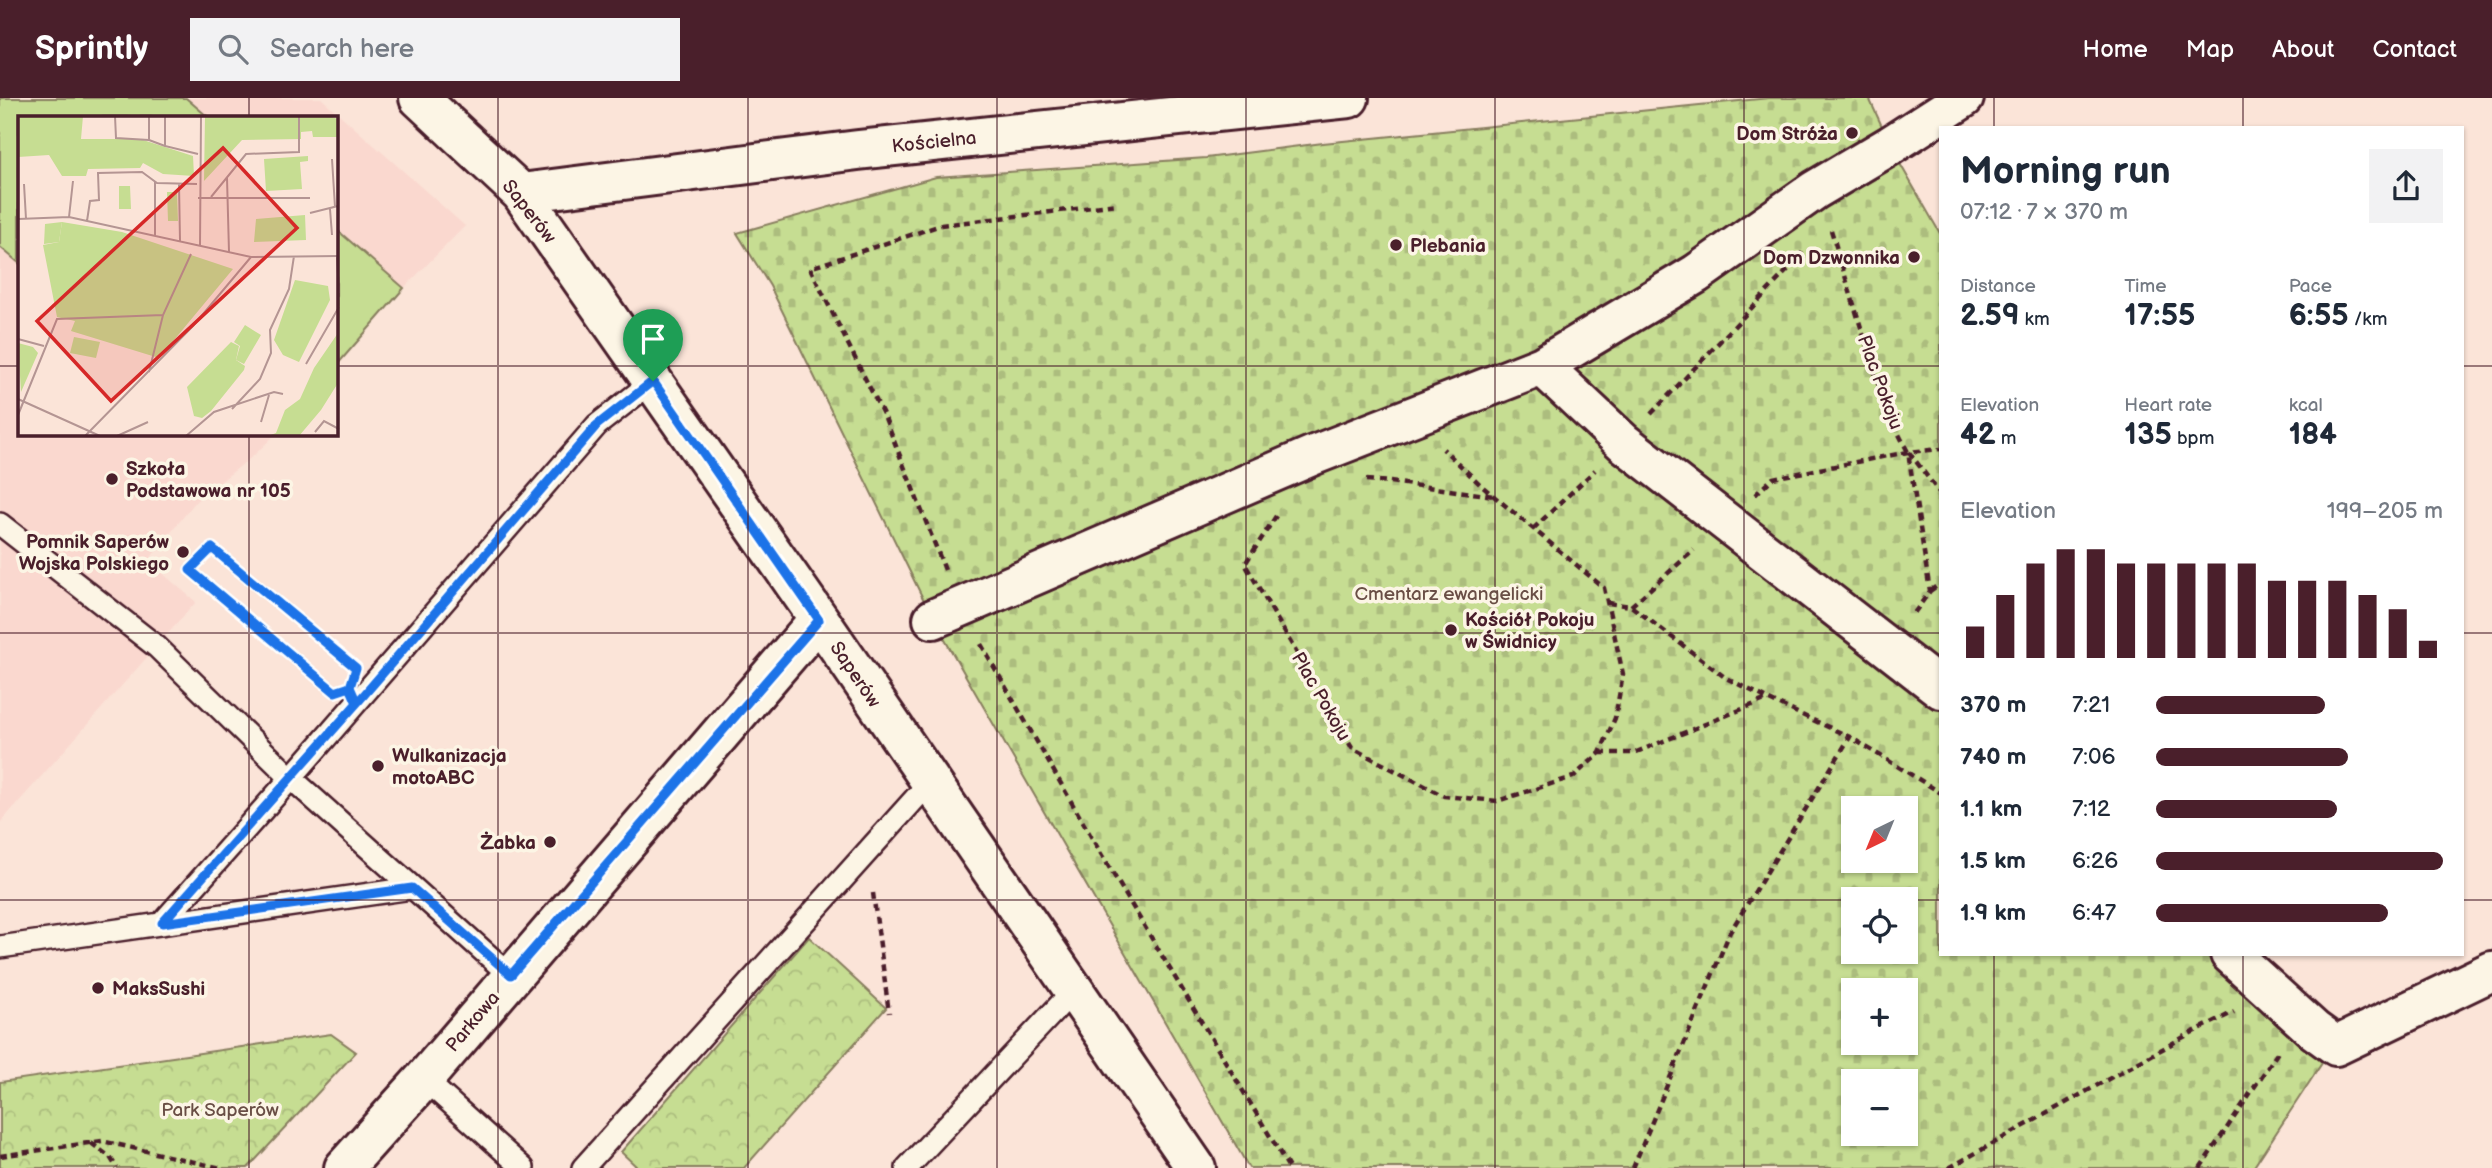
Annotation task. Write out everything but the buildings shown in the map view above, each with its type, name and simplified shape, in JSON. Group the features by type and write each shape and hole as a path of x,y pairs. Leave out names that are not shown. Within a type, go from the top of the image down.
{"street":[{"name":"Saperów","path":"419,98 521,193 1196,1168"},
{"name":"Kościelna","path":"521,193 858,150 1349,98"},
{"path":"933,619 1314,455 1542,366 1696,274 1815,190 1964,98"},
{"path":"1542,366 1623,443 1939,687"},
{"name":"Parkowa","path":"344,1168 424,1079 819,620"},
{"path":"2232,956 2314,1030 2336,1046 2492,971"}],"lane":[{"path":"162,923 291,778 353,695 597,425 653,381"},
{"path":"0,524 156,647 291,778 511,975"},
{"path":"583,1168 930,782"},
{"path":"0,947 412,888"},
{"path":"907,1168 1074,990"},
{"path":"424,1079 523,1168"}],"path":[{"name":"Plac Pokoju","path":"1815,190 1822,201 1886,409 1908,452 1930,591"},
{"path":"1533,529 1623,443 1799,258 1803,248"},
{"name":"Plac Pokoju","path":"1277,514 1245,564 1352,748 1444,796 1497,801 1573,777 1601,753 1615,718 1623,674 1604,588 1494,496 1409,418"},
{"path":"1908,452 1939,449"},
{"path":"1908,452 1939,492"},
{"path":"1365,480 1494,496"},
{"path":"212,548 356,668 353,695 335,692 190,570 212,548"},
{"path":"1889,648 1930,591 1939,584"},
{"path":"1608,603 1631,606 1726,678 1850,737 1939,792"},
{"path":"1601,753 1634,753 1767,699"},
{"path":"1633,1168 1730,932 1850,737"},
{"path":"868,852 889,1013"},
{"path":"1949,1168 2191,1033 2241,1008"},
{"path":"2200,1168 2279,1050"},
{"path":"0,1156 102,1141 221,1168"},
{"path":"91,1142 110,1157 117,1168"}],"shaded area":[{"name":"Szkoła Podstawowa nr 105","path":"0,98 321,98 465,226 404,288 338,364 338,116 18,116 18,436 274,436 196,501 148,561 196,602 0,823"}],"green space":[{"path":"0,98 186,98 207,116 18,116 18,262 0,247"},
{"name":"Cmentarz ewangelicki","path":"1769,98 1869,98 1895,155 1939,232 1939,956 2254,956 2301,1036 2322,1063 2253,1168 1249,1168 933,619 770,286 737,233 936,177 1206,158 1323,143"},
{"path":"338,231 404,288 338,364"},
{"path":"809,937 886,1008 744,1168 638,1168 621,1152"},
{"name":"Park Saperów","path":"331,1034 356,1052 248,1168 0,1168 0,1082"}],"place":[{"name":"Dom Stróża","path":"1852,133"},
{"name":"Plebania","path":"1396,245"},
{"name":"Dom Dzwonnika","path":"1914,257"},
{"name":"Szkoła Podstawowa nr 105","path":"112,479"},
{"name":"Pomnik Saperów Wojska Polskiego","path":"183,552"},
{"name":"Kościół Pokoju w Świdnicy","path":"1451,630"},
{"name":"Wulkanizacja motoABC","path":"378,766"},
{"name":"Żabka","path":"550,842"},
{"name":"MaksSushi","path":"98,988"}],"route":[{"path":"653,381 597,425 357,703 350,687 356,668 212,548 190,570 335,692 350,687 357,703 162,923 412,888 511,975 819,620 653,381"}]}
